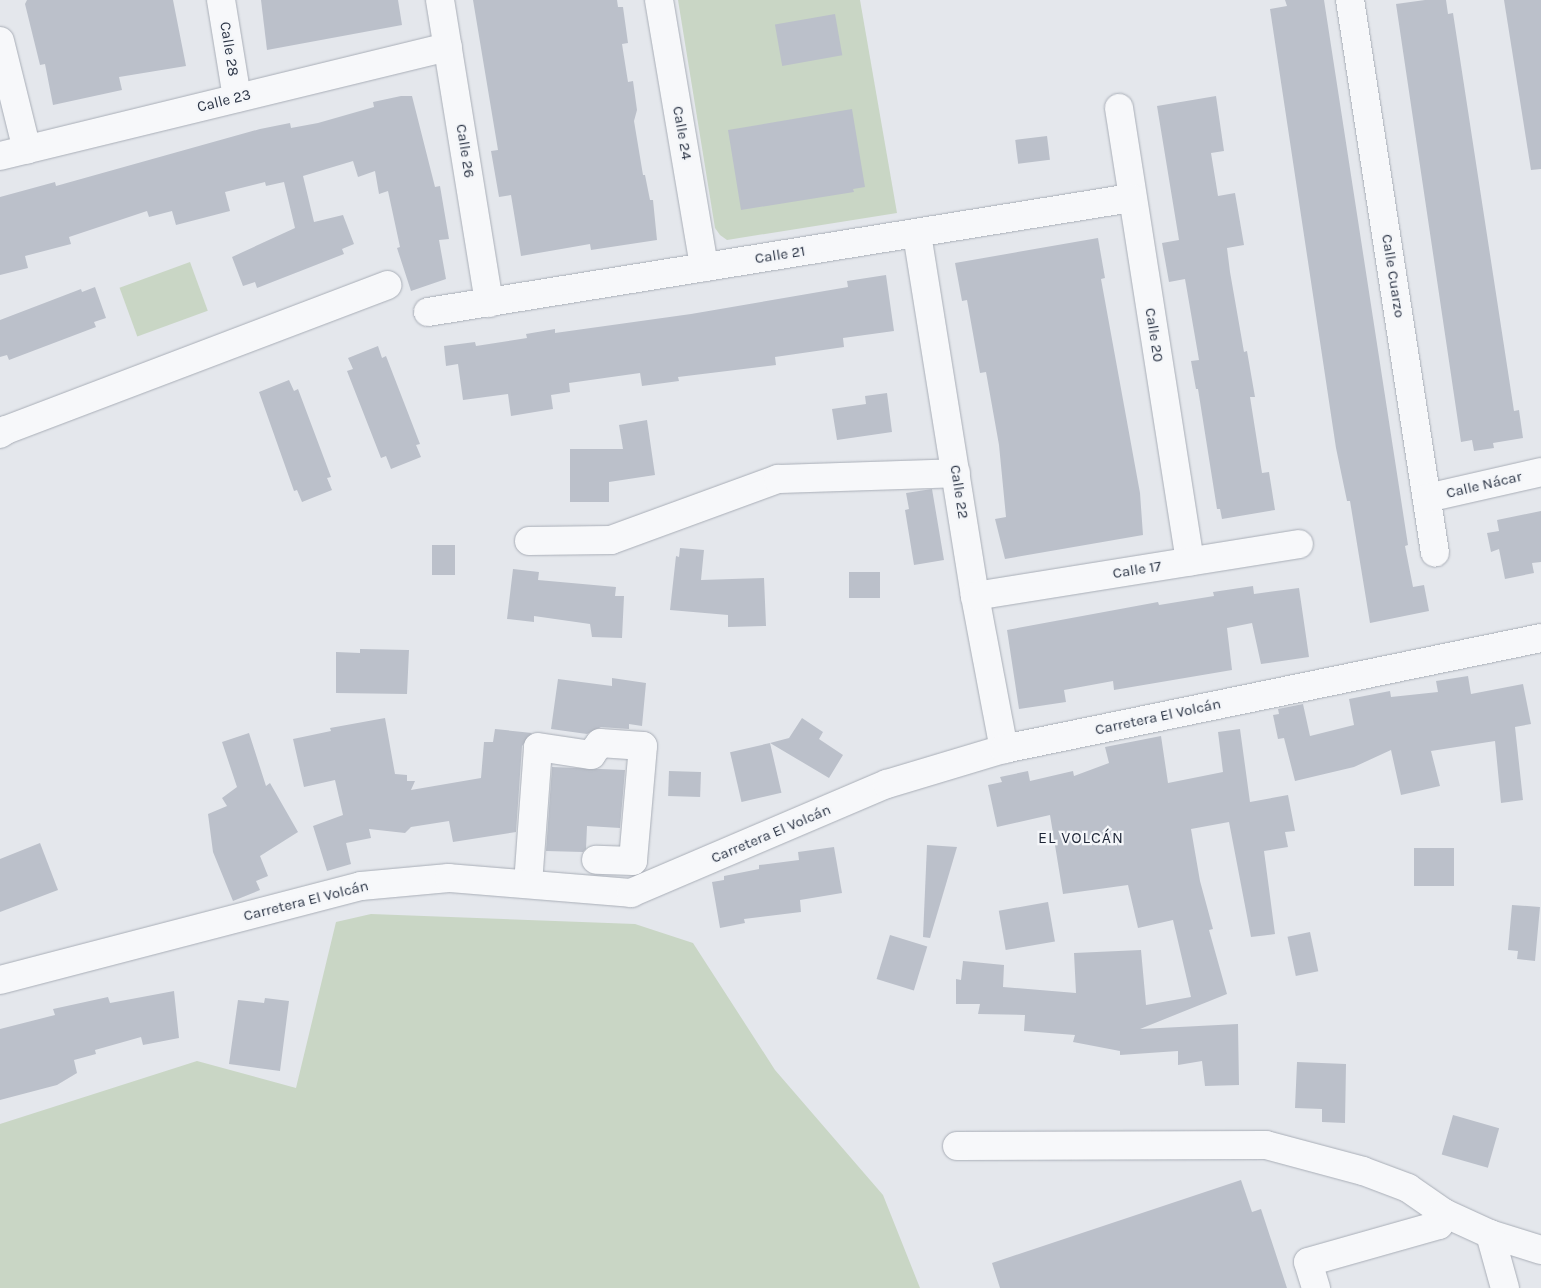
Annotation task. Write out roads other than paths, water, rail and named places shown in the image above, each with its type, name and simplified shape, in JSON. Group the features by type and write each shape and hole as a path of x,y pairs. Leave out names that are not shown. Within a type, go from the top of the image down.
{"street":[{"name":"Calle 28","path":"221,0 237,98"},
{"name":"Calle 26","path":"440,0 489,302"},
{"name":"Calle 24","path":"659,0 704,267"},
{"name":"Calle Cuarzo","path":"1350,0 1435,552"},
{"path":"0,41 27,150"},
{"name":"Calle 23","path":"0,156 448,47"},
{"name":"Calle 20","path":"1119,108 1190,561"},
{"name":"Calle 21","path":"428,312 1132,198"},
{"name":"Calle 22","path":"917,234 975,596 1004,749"},
{"path":"0,434 6,430 386,285"},
{"name":"Calle Nácar","path":"1427,498 1541,472"},
{"path":"528,541 612,540 778,479 956,473"},
{"name":"Calle 17","path":"975,596 1299,544"},
{"name":"Carretera El Volcán","path":"0,980 361,886 449,878 631,893 887,784 1004,749 1541,638"},
{"path":"528,884 538,747 591,755 600,743 643,746 633,861 610,860 620,892"},
{"path":"957,1146 1266,1145 1363,1171 1408,1188 1444,1213 1490,1234 1541,1250"},
{"path":"1316,1288 1308,1262 1439,1225 1444,1213"},
{"path":"1490,1234 1505,1288"}],"district":[{"name":"EL VOLCÁN","path":"1081,838"}]}
